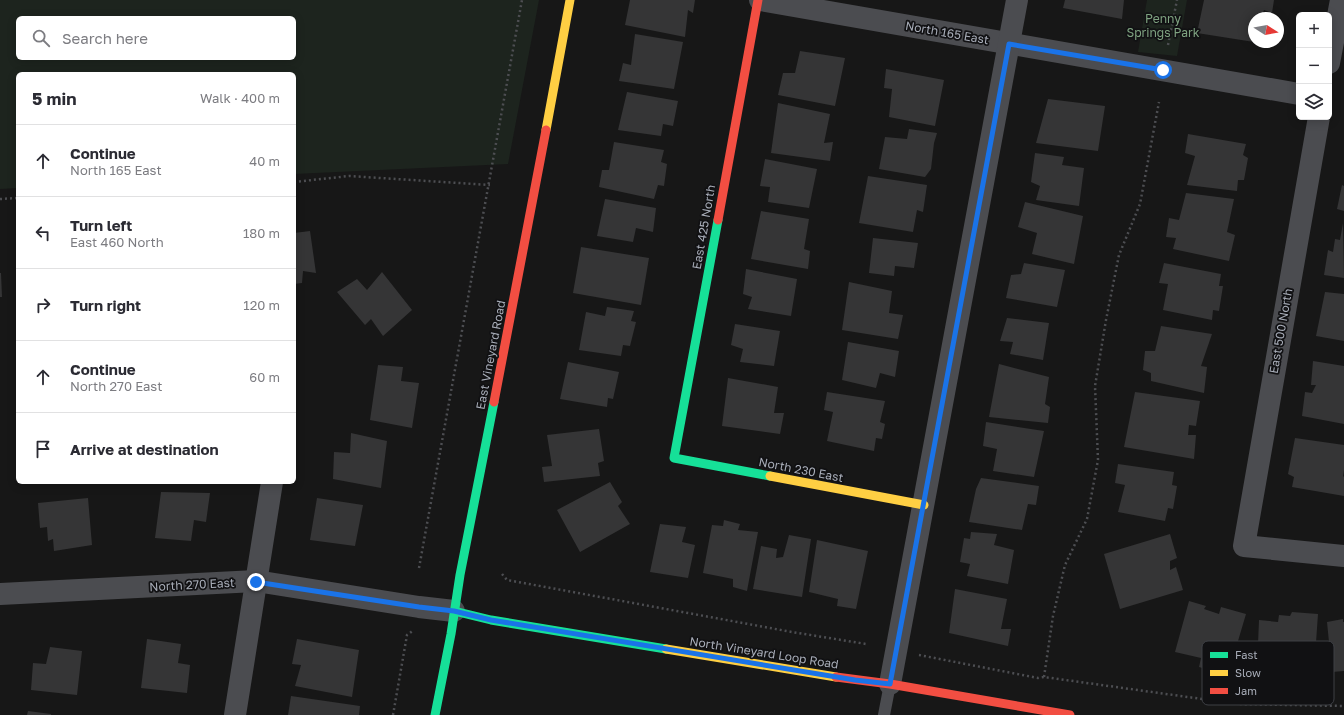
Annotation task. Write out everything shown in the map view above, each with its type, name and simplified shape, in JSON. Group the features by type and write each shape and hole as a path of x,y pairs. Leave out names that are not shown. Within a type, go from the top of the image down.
{"street":[{"name":"East Vineyard Road","path":"435,715 460,575 537,181 570,0"},
{"name":"North 165 East","path":"759,0 1296,93"},
{"name":"East 425 North","path":"674,458 759,0"},
{"path":"890,684 1017,0"},
{"path":"1332,48 1341,0"},
{"name":"East 500 North","path":"1318,120 1244,546 1344,556"},
{"name":"North 230 East","path":"674,458 924,505"},
{"path":"235,715 272,484"},
{"name":"North 270 East","path":"0,594 256,582 454,611"},
{"name":"North Vineyard Loop Road","path":"454,611 506,622 848,679 890,684 1056,714 1070,715"}],"lane":[{"path":"884,715 890,684"}],"path":[{"path":"419,568 490,185 522,0"},
{"path":"1168,45 1177,0"},
{"path":"1044,677 1053,616 1065,565 1087,519 1098,460 1095,386 1106,320 1119,255 1140,204 1159,102"},
{"path":"296,182 349,176 490,185"},
{"path":"0,199 16,198"},
{"path":"502,574 507,580 866,644"},
{"path":"393,715 407,635 416,629"},
{"path":"917,655 1038,678 1044,677 1202,699"},
{"path":"1291,705 1344,706"}],"green space":[{"path":"0,0 539,0 508,164 296,174 296,72 16,72 16,188 0,189"},
{"name":"Penny Springs Park","path":"1147,0 1187,0 1177,56 1138,52"}],"building":[{"path":"630,0 695,0 693,13 688,10 685,37 625,25"},
{"path":"1065,0 1124,0 1122,19 1063,8"},
{"path":"1204,0 1274,0 1272,12 1264,10 1263,12 1248,12 1248,41 1197,33"},
{"path":"635,34 683,42 674,89 619,81 623,63 631,65"},
{"path":"800,51 845,58 835,106 778,95 783,73 795,73"},
{"path":"886,69 944,80 935,126 889,117 892,89 884,88"},
{"path":"627,92 678,101 673,126 663,124 661,136 618,130"},
{"path":"1048,99 1105,106 1098,151 1036,143"},
{"path":"778,103 830,114 824,143 833,142 830,161 771,153"},
{"path":"909,129 937,133 934,143 931,169 925,177 879,169 885,137 907,139"},
{"path":"1188,134 1246,144 1243,155 1248,158 1244,180 1238,180 1237,191 1187,185 1195,156 1185,153"},
{"path":"614,142 664,150 661,162 667,164 664,186 658,185 654,199 599,187 602,170 609,170"},
{"path":"1035,153 1064,157 1062,165 1084,168 1079,206 1036,200 1040,186 1031,182"},
{"path":"765,159 817,169 809,208 768,202 770,187 760,186"},
{"path":"868,176 927,185 923,212 917,210 913,232 859,223"},
{"path":"1342,185 1344,186 1344,211 1337,209"},
{"path":"1186,193 1234,199 1227,232 1235,235 1229,261 1173,249 1176,238 1166,237 1169,218 1179,220"},
{"path":"605,199 656,208 653,232 636,228 633,242 597,236"},
{"path":"1025,202 1083,216 1074,264 1032,254 1037,233 1018,227"},
{"path":"761,211 809,219 804,249 810,251 808,269 751,259"},
{"path":"1343,223 1344,278 1324,275 1328,250 1333,252 1335,239 1340,240"},
{"path":"310,231 316,273 303,271 302,283 296,284 296,233"},
{"path":"873,238 918,243 914,268 895,266 894,276 869,273"},
{"path":"581,247 649,258 641,305 573,293"},
{"path":"1024,263 1065,270 1057,307 1006,298 1011,275 1021,274"},
{"path":"1164,263 1221,274 1219,286 1223,286 1219,311 1213,310 1212,320 1163,310 1168,284 1159,283"},
{"path":"746,269 797,279 791,316 748,309 752,297 743,294"},
{"path":"382,272 412,310 383,336 371,319 365,325 337,292 357,279 367,290"},
{"path":"1,273 2,297 0,297"},
{"path":"849,282 892,291 889,313 903,315 898,339 842,330"},
{"path":"1325,292 1344,294 1344,341 1316,336"},
{"path":"607,307 634,311 631,321 636,322 630,346 623,345 621,356 579,350 586,312 605,316"},
{"path":"1007,318 1049,323 1043,360 1010,354 1013,342 1000,341"},
{"path":"735,324 780,331 774,366 740,362 743,349 731,345"},
{"path":"1161,326 1212,334 1201,366 1207,367 1204,393 1151,381 1151,373 1143,370 1145,351 1155,351"},
{"path":"848,342 899,351 895,377 880,373 876,388 842,380"},
{"path":"1313,361 1344,366 1344,424 1302,416 1305,392 1312,393 1316,385 1311,385"},
{"path":"568,362 619,372 613,399 608,398 607,407 560,399"},
{"path":"999,364 1049,377 1045,404 1050,407 1048,423 989,417"},
{"path":"378,365 403,367 401,381 419,383 412,428 370,420"},
{"path":"728,378 778,387 774,413 784,413 780,434 722,426"},
{"path":"827,392 885,401 880,422 885,424 882,439 876,438 874,451 827,441 833,412 824,410"},
{"path":"1135,392 1200,401 1196,426 1189,425 1188,435 1196,435 1194,459 1124,447"},
{"path":"986,422 1044,431 1034,477 993,471 997,449 983,446"},
{"path":"599,429 604,461 598,463 600,476 544,482 542,467 552,466 547,435"},
{"path":"351,433 387,441 381,488 333,479 334,452 350,453"},
{"path":"1295,438 1344,445 1344,496 1292,487 1294,477 1288,474"},
{"path":"1118,464 1174,472 1172,485 1177,486 1173,509 1168,508 1165,521 1118,512 1125,485 1115,483"},
{"path":"981,478 1039,486 1036,505 1028,504 1022,530 969,522 976,489"},
{"path":"610,482 622,502 618,506 630,524 580,552 557,510"},
{"path":"161,492 210,493 206,522 194,520 191,541 155,538"},
{"path":"88,498 92,545 54,551 53,539 48,541 47,527 40,528 38,503"},
{"path":"317,498 363,505 355,546 310,540"},
{"path":"724,520 740,524 738,530 758,532 747,591 733,587 733,579 703,573 712,525 723,526"},
{"path":"660,524 686,527 682,542 695,545 688,578 650,572"},
{"path":"971,532 997,534 994,545 1014,550 1008,584 967,576 970,564 960,562 964,538 970,539"},
{"path":"1170,534 1177,558 1170,561 1170,570 1176,567 1183,590 1120,609 1104,554"},
{"path":"789,535 811,539 802,597 753,589 761,546 777,549 776,558 783,557"},
{"path":"817,540 868,551 856,609 837,606 838,599 809,592"},
{"path":"955,589 1007,599 1001,629 1011,629 1008,646 949,633"},
{"path":"1189,601 1206,606 1204,609 1219,614 1221,607 1246,614 1238,641 1202,641 1202,668 1199,667 1201,658 1175,652"},
{"path":"1292,612 1318,614 1316,641 1258,641 1259,620 1278,622 1279,615 1290,616"},
{"path":"1343,619 1344,671 1334,672 1334,641 1329,641 1327,622"},
{"path":"147,639 181,644 178,663 190,665 187,693 141,688"},
{"path":"297,639 359,650 352,697 295,686 301,665 292,664"},
{"path":"50,647 82,651 77,695 31,690 33,663 46,664"},
{"path":"291,696 360,706 359,715 288,715"},
{"path":"28,711 51,714 51,715 27,715"}],"traffic: fast":[{"path":"718,220 674,458 770,476"},
{"path":"435,715 451,634 460,575 494,402"},
{"path":"454,611 491,620 666,649"}],"traffic: slow":[{"path":"546,130 570,0"},
{"path":"770,476 924,505"},
{"path":"666,649 836,677"}],"traffic: jam":[{"path":"718,220 758,0"},
{"path":"494,402 546,130"},
{"path":"836,677 890,684 1070,715"}],"route":[{"path":"256,582 454,611 491,620 855,680 890,684 1009,44 1163,70"}]}
